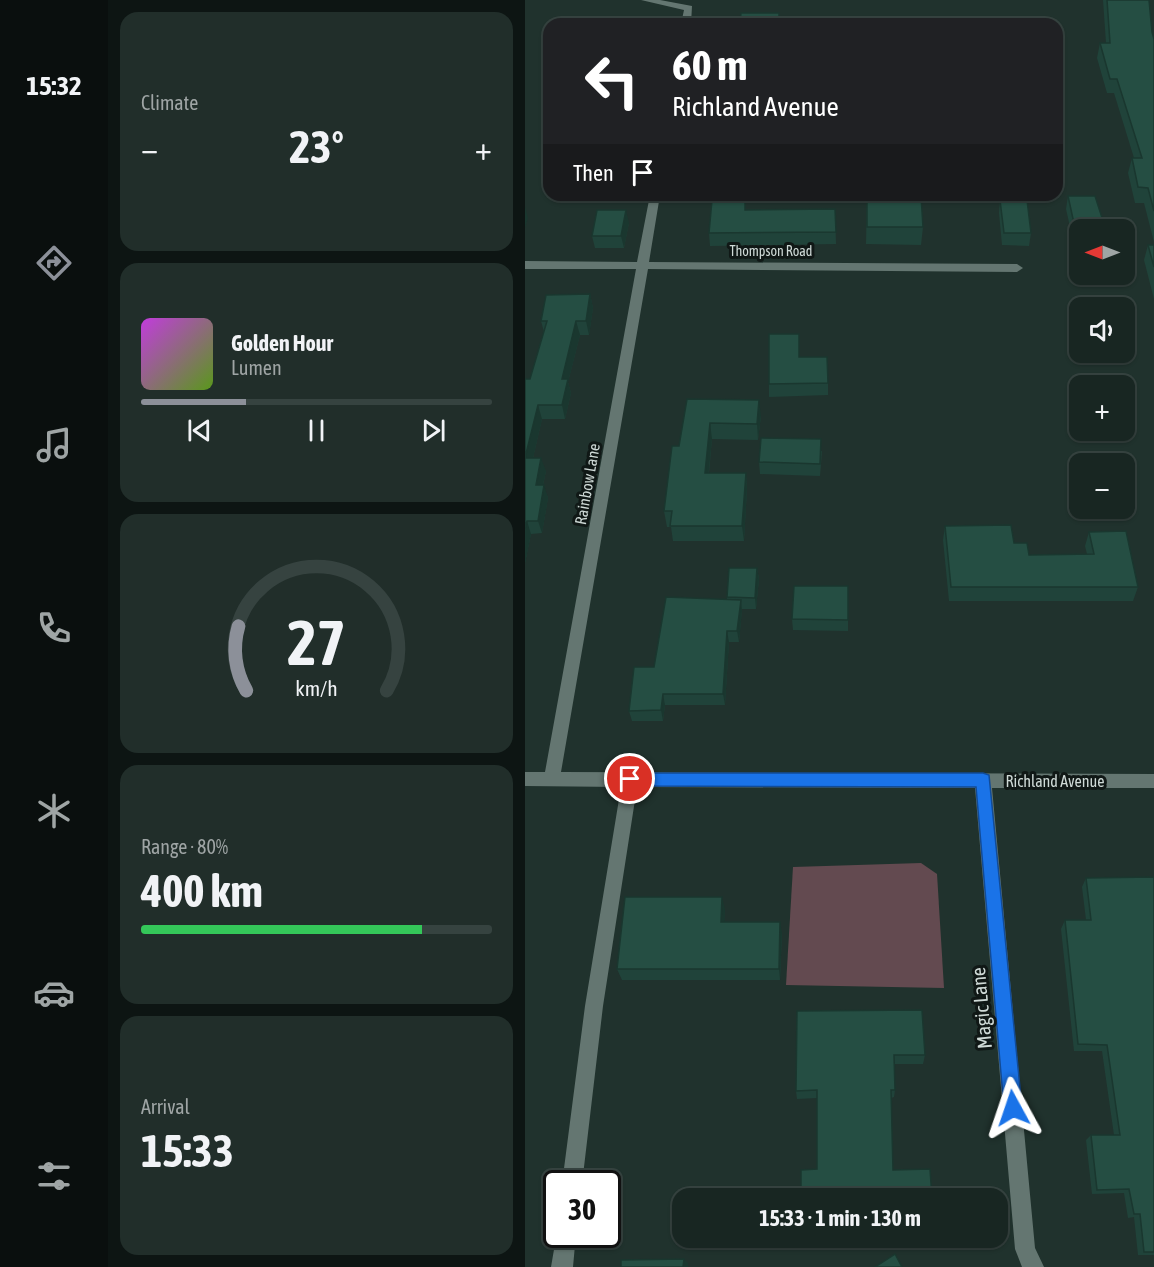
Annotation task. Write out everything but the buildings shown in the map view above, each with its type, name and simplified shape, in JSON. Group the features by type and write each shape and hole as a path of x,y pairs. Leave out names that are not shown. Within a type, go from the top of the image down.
{"street":[{"path":"645,0 689,8 687,18"},
{"name":"Rainbow Lane","path":"552,779 654,201"},
{"name":"Thompson Road","path":"525,265 1017,268"},
{"name":"Richland Avenue","path":"525,779 1154,781"},
{"path":"575,1170 594,1005 630,779"},
{"name":"Magic Lane","path":"983,780 1025,1249 1033,1267"},
{"path":"563,1267 565,1248"}],"shaded area":[{"path":"921,863 937,874 944,988 786,985 793,867"}],"route":[{"path":"630,779 983,780 1013,1108"}]}
